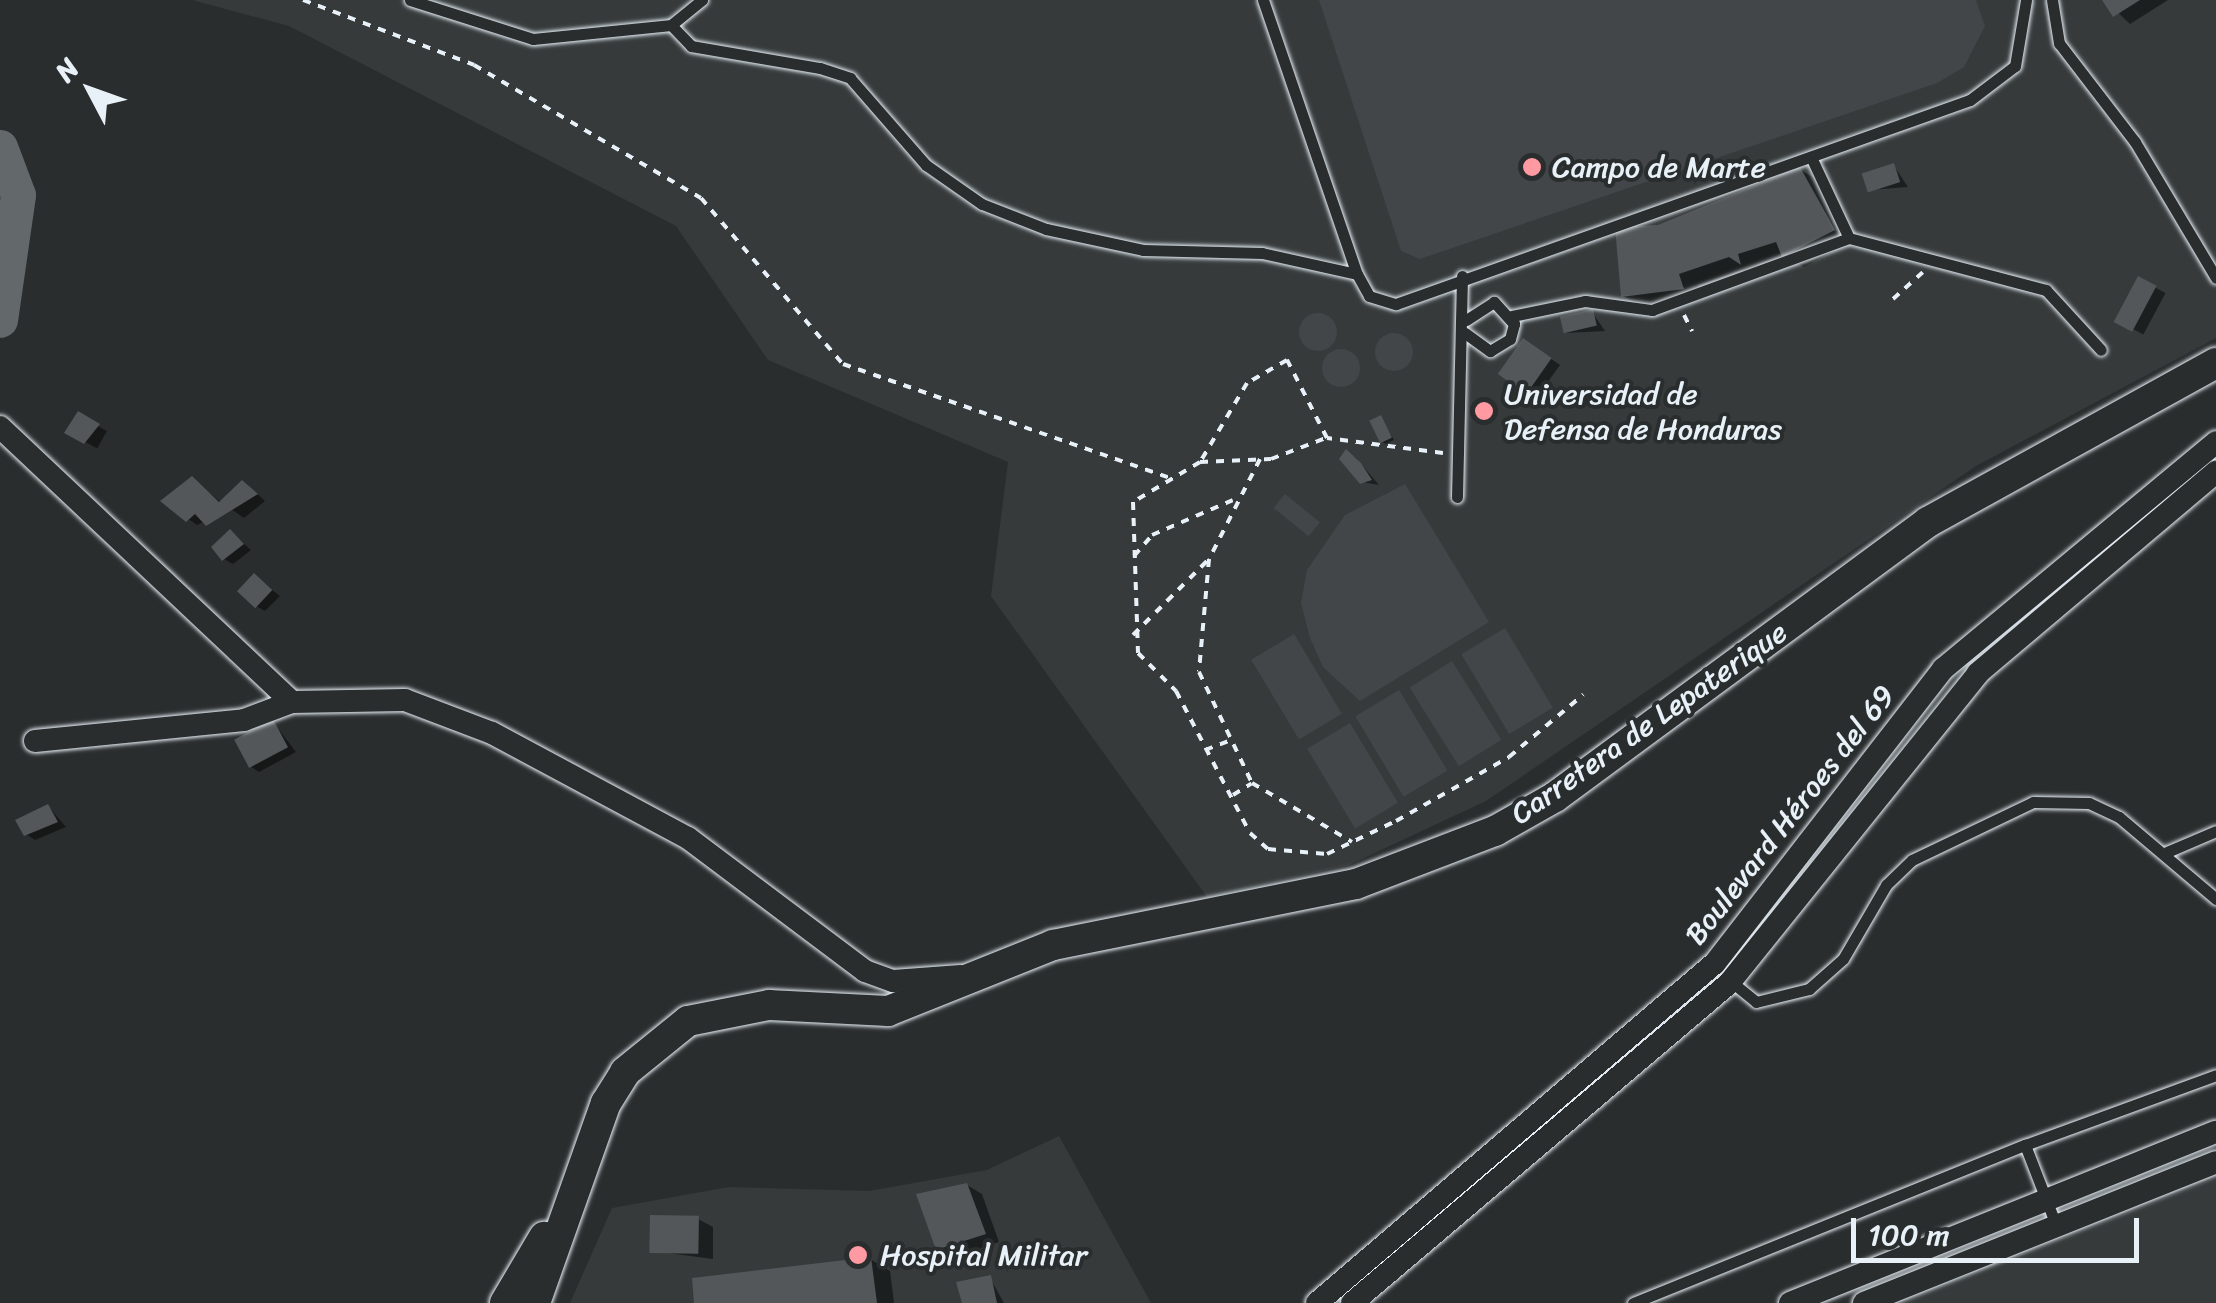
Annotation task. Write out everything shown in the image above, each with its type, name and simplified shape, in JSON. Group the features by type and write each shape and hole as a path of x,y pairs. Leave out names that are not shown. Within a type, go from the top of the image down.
{"main road":[{"name":"Carretera de Lepaterique","path":"536,1303 580,1180 625,1072 688,1021 769,1005 888,1011 975,976 1140,924 1239,913 1356,884 1495,831 1928,522 2216,363"},
{"name":"Carretera de Lepaterique","path":"1865,570 2216,376"},
{"name":"Carretera de Lepaterique","path":"505,1303 580,1180"}],"street":[{"path":"0,426 292,702"},
{"name":"Boulevard Héroes del 69","path":"1317,1303 1714,963 1943,669 2216,442"},
{"name":"Boulevard Héroes del 69","path":"1352,1303 1730,982 1978,672 2216,472"},
{"path":"35,741 244,720 292,702 405,700 492,732 688,838 865,970 893,981 975,976"},
{"path":"1790,1303 2216,1132"},
{"path":"1864,1303 2216,1162"}],"lane":[{"path":"410,0 533,39 670,25 702,0"},
{"path":"1263,0 1358,274 1369,296 1396,304 1462,276 1811,156 2000,82 2025,41 2026,0"},
{"path":"2052,0 2059,43 2134,142 2216,278"},
{"path":"670,25 690,46 850,78 926,166 982,204 1046,229 1143,250 1262,253 1358,274"},
{"path":"1811,156 1848,238"},
{"path":"1465,328 1486,302 1512,316 1585,301 1631,312 1677,302 1848,238 1940,256 2046,290 2101,350"},
{"path":"1457,498 1465,328 1462,276"},
{"path":"1465,328 1482,350 1498,349 1512,316"},
{"path":"1714,963 1730,982 1756,1002 1808,990 1843,959 1886,885 1912,860 2034,802 2089,802 2168,852 2216,899"},
{"path":"2168,852 2216,831"},
{"path":"1633,1303 2026,1145 2216,1074"},
{"path":"2026,1145 2056,1225"}],"path":[{"path":"303,0 474,65 702,198 843,364 1170,478"},
{"path":"1892,299 1940,256"},
{"path":"1677,302 1692,332"},
{"path":"1200,462 1247,384 1287,360 1327,438"},
{"path":"1458,454 1327,438 1260,459 1200,462 1170,478 1134,502 1133,635 1176,691 1205,750 1268,849 1328,854 1509,757 1582,694"},
{"path":"1260,459 1234,500 1208,559 1199,672 1228,741 1252,783 1352,842"},
{"path":"1134,556 1152,535 1234,500"},
{"path":"1133,635 1208,559"},
{"path":"1205,750 1228,741"},
{"path":"1233,795 1252,783"}],"shaded area":[{"name":"Universidad de Defensa de Honduras","path":"192,0 2216,0 2216,338 1976,466 1486,801 1349,865 1207,897 991,596 1008,462 768,360 676,226 289,26"},
{"name":"Campo de Marte","path":"1319,0 1976,0 1985,26 1964,67 1937,83 1420,259 1401,251"},
{"path":"1318,313 1331,319 1337,332 1331,345 1318,351 1305,345 1299,332 1305,319"},
{"path":"1394,333 1407,339 1413,352 1407,365 1394,371 1381,365 1375,352 1381,339"},
{"path":"1341,349 1354,355 1360,368 1354,381 1341,387 1328,381 1322,368 1328,355"},
{"path":"1405,484 1489,622 1360,701 1323,667 1310,638 1301,603 1307,570 1345,515"},
{"path":"1285,494 1320,522 1309,536 1274,508"},
{"path":"1505,628 1553,708 1509,734 1461,654"},
{"path":"1294,634 1342,714 1299,739 1251,660"},
{"path":"1452,661 1501,740 1459,766 1410,687"},
{"path":"1399,690 1447,771 1404,797 1355,716"},
{"path":"1350,723 1398,803 1355,828 1307,749"},
{"name":"Hospital Militar","path":"1059,1136 1151,1303 570,1303 612,1208 729,1187 869,1191 987,1170"},
{"path":"2216,1178 2216,1303 1901,1303 1993,1266"}],"building":[{"path":"2102,0 2140,0 2113,17"},
{"path":"1894,163 1900,182 1868,193 1862,174"},
{"path":"1800,167 1835,230 1782,257 1776,242 1738,254 1741,265 1729,257 1679,274 1684,289 1621,297 1615,227 1658,225"},
{"path":"2138,276 2157,286 2132,332 2114,322"},
{"path":"1593,309 1597,326 1564,333 1560,317"},
{"path":"1523,338 1552,358 1526,394 1498,374"},
{"path":"78,411 100,424 84,444 64,433"},
{"path":"1381,415 1392,437 1380,443 1369,421"},
{"path":"1346,449 1372,480 1360,484 1339,459"},
{"path":"192,476 219,502 242,480 258,494 206,526 195,514 186,522 160,501"},
{"path":"230,529 244,544 222,561 211,547"},
{"path":"254,573 272,590 255,608 237,591"},
{"path":"273,719 288,747 249,768 234,740"},
{"path":"48,804 58,822 24,836 15,820"},
{"path":"967,1183 986,1234 936,1250 916,1194"},
{"path":"650,1215 699,1216 698,1254 649,1253"},
{"path":"871,1257 877,1303 694,1303 692,1278"},
{"path":"991,1275 997,1303 962,1303 956,1282"}],"waterway":[{"path":"0,147 18,195 0,320"}],"place":[{"name":"Campo de Marte","path":"1532,167"},
{"name":"Universidad de Defensa de Honduras","path":"1484,411"},
{"name":"Hospital Militar","path":"858,1255"}]}
